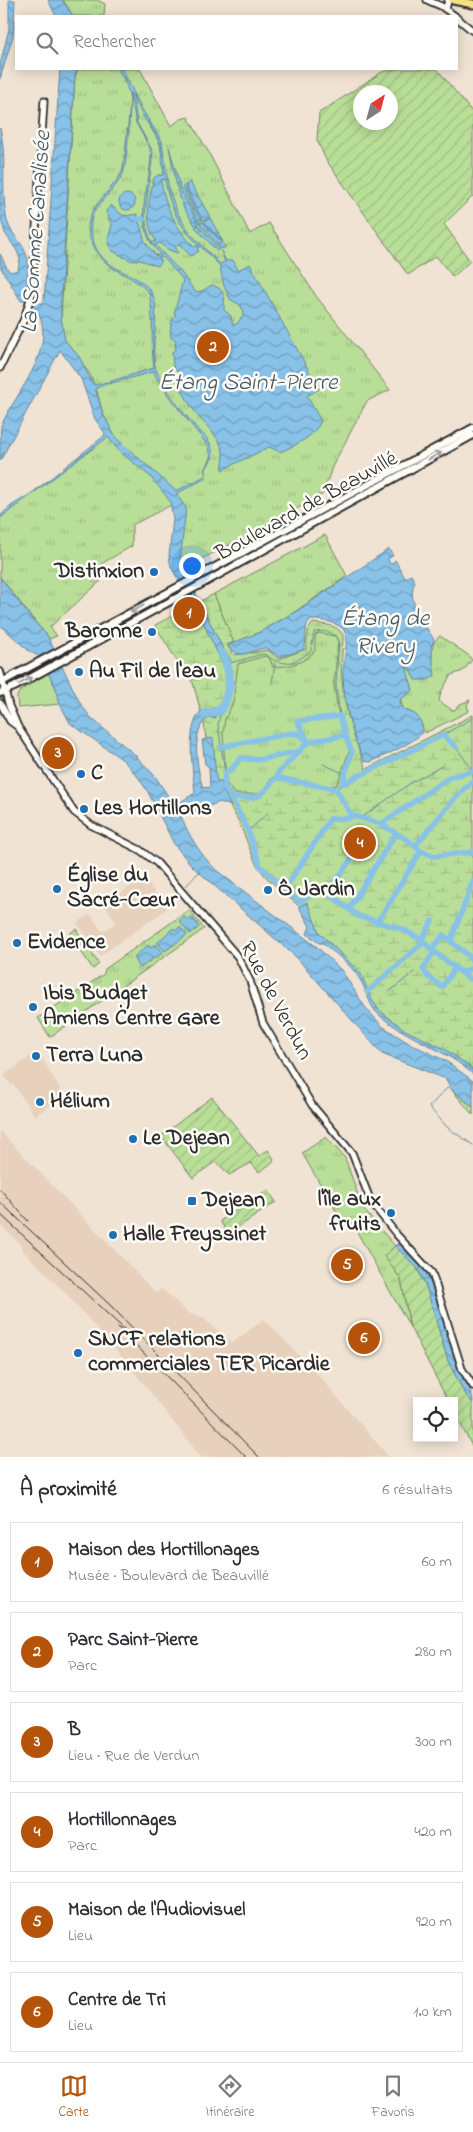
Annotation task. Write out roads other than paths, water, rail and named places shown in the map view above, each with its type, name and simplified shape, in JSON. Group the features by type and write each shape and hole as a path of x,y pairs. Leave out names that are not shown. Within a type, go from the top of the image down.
{"main road":[{"path":"454,0 473,4"},
{"name":"Boulevard de Beauvillé","path":"2,682 473,428"},
{"name":"Boulevard de Beauvillé","path":"3,692 473,436"},
{"path":"0,672 3,692"}],"street":[{"path":"426,0 446,9 454,15"},
{"path":"446,9 448,0"},
{"path":"454,0 455,15"},
{"path":"458,18 473,31"},
{"path":"0,368 20,328 31,296 44,101"},
{"name":"Rue de Verdun","path":"3,692 18,727 74,812 91,825 140,850 157,864 238,957 250,981 264,1023 312,1106 352,1153 371,1202 432,1273 462,1369 473,1386"},
{"name":"Rue de Verdun","path":"0,703 10,721 18,727"}],"water":[{"path":"9,0 15,0 13,36 0,79 0,65 9,29"},
{"path":"48,0 62,0 72,15 56,15"},
{"path":"60,70 78,70 75,76 61,298 61,318 65,340 80,358 92,383 95,385 107,382 107,384 96,388 96,391 103,414 116,438 176,491 205,476 205,469 211,458 209,447 170,398 153,372 108,384 108,382 154,368 152,312 149,293 135,281 106,263 94,248 89,236 88,225 95,207 122,172 130,105 127,147 123,174 94,212 91,221 91,231 94,243 105,260 143,283 154,297 156,317 154,353 157,372 174,400 206,437 211,446 213,454 206,470 206,478 176,494 186,508 180,561 223,649 231,660 224,667 195,605 171,567 169,556 173,519 170,501 151,477 119,451 108,437 0,518 11,506 32,493 104,436 105,433 95,419 81,379 60,350 0,461 1,426 39,356 42,326 38,312 35,312 35,308 26,300 21,301 1,268 0,254 8,270 11,272 18,270 20,259 5,233 0,216 0,128 7,222 27,257 27,291 41,304 44,301"},
{"name":"Étang Saint-Pierre","path":"119,70 122,70 143,111 162,141 169,190 177,212 190,233 220,264 225,262 221,251 226,261 233,260 238,270 250,264 319,389 307,396 321,421 318,427 309,436 280,452 269,447 222,470 223,453 221,446 190,404 178,382 180,379 179,373 173,367 172,352 175,350 176,340 171,338 171,326 176,315 174,314 183,280 163,257 159,259 161,261 158,266 140,260 132,261 111,250 108,239 112,225 106,211 111,205 123,215 137,214 145,242 156,256 160,254 151,242 146,231 144,219 150,169 150,148 136,123 130,92 130,100 126,84","holes":["133,94 141,113 160,142 164,174 160,176 160,174 154,178 148,210 152,234 156,241 152,243 145,215 153,152 137,123","165,179 172,206 185,230 198,244 195,247 182,233 172,217 161,181","160,243 167,249 178,252 175,246 179,244 191,256 199,251 197,249 200,246 220,266 227,293 231,300 239,304 244,311 237,324 233,325 231,316 224,310 224,295 220,289 212,285 202,291 195,292 180,271 155,245"]},
{"path":"169,147 180,186 177,188"},
{"path":"190,182 210,217 203,220 193,203 186,185"},
{"path":"185,185 190,200 202,221 199,223 182,187"},
{"path":"180,188 198,224 195,225 185,210 177,190"},
{"path":"127,194 135,202 127,210 119,202"},
{"path":"210,218 223,242 204,222"},
{"path":"203,222 226,247 222,249 200,224"},
{"path":"198,225 220,249 217,251 195,227"},
{"name":"Étang de Rivery","path":"389,549 393,556 388,558 389,563 392,564 395,560 405,578 411,575 415,582 412,597 414,604 421,620 434,640 431,647 435,676 427,680 415,680 408,666 406,667 413,690 400,700 401,707 418,717 422,724 422,732 407,744 370,762 365,761 360,752 347,708 343,676 346,634 341,627 327,621 309,621 306,628 303,650 280,657 266,648 246,654 237,653 228,645 260,632 297,611"},
{"path":"0,577 30,617 47,635 80,703 91,718 134,754 155,776 173,804 195,793 191,750 193,728 201,711 217,707 215,719 209,717 203,722 199,730 197,761 203,788 210,787 209,767 205,764 202,740 213,738 216,778 219,783 221,781 231,806 220,802 181,816 196,844 216,870 317,947 342,971 365,1007 382,1026 407,1042 446,1061 473,1081 473,1107 451,1089 446,1079 382,1054 296,957 192,866 174,844 148,792 138,777 123,760 70,723 60,704 56,688 40,657 29,651 0,625"},
{"path":"307,902 319,932 361,974 372,1000 379,1010 405,1030 445,1049 473,1069 473,1074 451,1058 402,1031 375,1011 362,983 352,968 323,943 319,943 307,934 310,926 299,907"},
{"path":"184,917 188,920 192,917 199,927 190,934 179,921"},
{"path":"180,927 187,935 165,951 157,943 173,928 176,930"},
{"path":"155,944 163,952 140,968 134,957 148,945 150,948"},
{"path":"399,1242 419,1263 428,1277 438,1301 452,1351 471,1392 473,1403 464,1392 448,1361 426,1286 418,1269 395,1246"}],"waterway":[{"path":"148,121 161,146 162,156"},
{"path":"163,165 164,174"},
{"path":"226,664 264,654 276,661 293,662 311,651 314,632 325,631 330,633 339,640 336,686 340,716"},
{"path":"205,714 221,710 229,688 228,668 222,653"},
{"path":"272,684 275,663"},
{"path":"221,710 218,725 225,772"},
{"path":"277,778 278,773 308,742 298,721 340,716 345,735"},
{"path":"443,735 473,718"},
{"path":"221,747 292,733 298,734 308,742 345,735 352,752 342,784 443,735 456,747"},
{"path":"456,747 473,771"},
{"path":"300,751 258,760 241,758 229,772 225,772 224,787 231,797 246,798 257,797 277,778 336,789 351,815 381,824 450,777 473,771"},
{"path":"323,764 345,774"},
{"path":"361,818 412,782 442,766"},
{"path":"415,846 455,798 473,781"},
{"path":"336,789 342,784"},
{"path":"231,797 248,831 260,866 300,903"},
{"path":"248,831 268,813"},
{"path":"285,889 330,819 350,818 351,815"},
{"path":"381,824 406,839 421,851 434,856 473,852"},
{"path":"349,909 396,833"},
{"path":"377,923 421,851"},
{"path":"328,893 353,856"},
{"path":"186,886 199,872"},
{"path":"451,940 473,882"},
{"path":"299,902 309,895 320,892 328,893 358,916 402,929 422,940 461,972 473,968"},
{"path":"422,940 432,921"},
{"path":"432,950 443,935 470,957 473,963"},
{"path":"367,992 424,942"},
{"path":"434,952 423,969 427,976 442,987 455,968"},
{"path":"389,992 414,972"},
{"path":"461,972 470,979 473,978"},
{"path":"450,1085 429,1107 448,1128 473,1145"}],"railway":[{"path":"0,1189 28,1221"},
{"path":"0,1202 110,1305 259,1457"},
{"path":"0,1214 125,1330"},
{"path":"118,1327 246,1457"}],"place":[{"name":"Parc Saint-Pierre","path":"213,347"},
{"name":"Distinxion","path":"154,572"},
{"name":"Maison des Hortillonages","path":"189,613"},
{"name":"Baronne","path":"152,632"},
{"name":"Au Fil de l'eau","path":"79,672"},
{"name":"B","path":"58,753"},
{"name":"C","path":"81,774"},
{"name":"Les Hortillons","path":"84,809"},
{"name":"Hortillonnages","path":"360,843"},
{"name":"Église du Sacré-Cœur","path":"57,889"},
{"name":"Ô Jardin","path":"268,890"},
{"name":"Evidence","path":"17,943"},
{"name":"Ibis Budget Amiens Centre Gare","path":"33,1007"},
{"name":"Terra Luna","path":"36,1056"},
{"name":"Hélium","path":"40,1102"},
{"name":"Le Dejean","path":"133,1139"},
{"name":"Dejean","path":"192,1201"},
{"name":"l'île aux fruits","path":"391,1213"},
{"name":"Halle Freyssinet","path":"113,1235"},
{"name":"Maison de l'Audiovisuel","path":"347,1265"},
{"name":"Centre de Tri","path":"364,1338"},
{"name":"SNCF relations commerciales TER Picardie","path":"78,1353"}],"water label":[{"name":"La Somme Canalisée","path":"37,232"}]}
